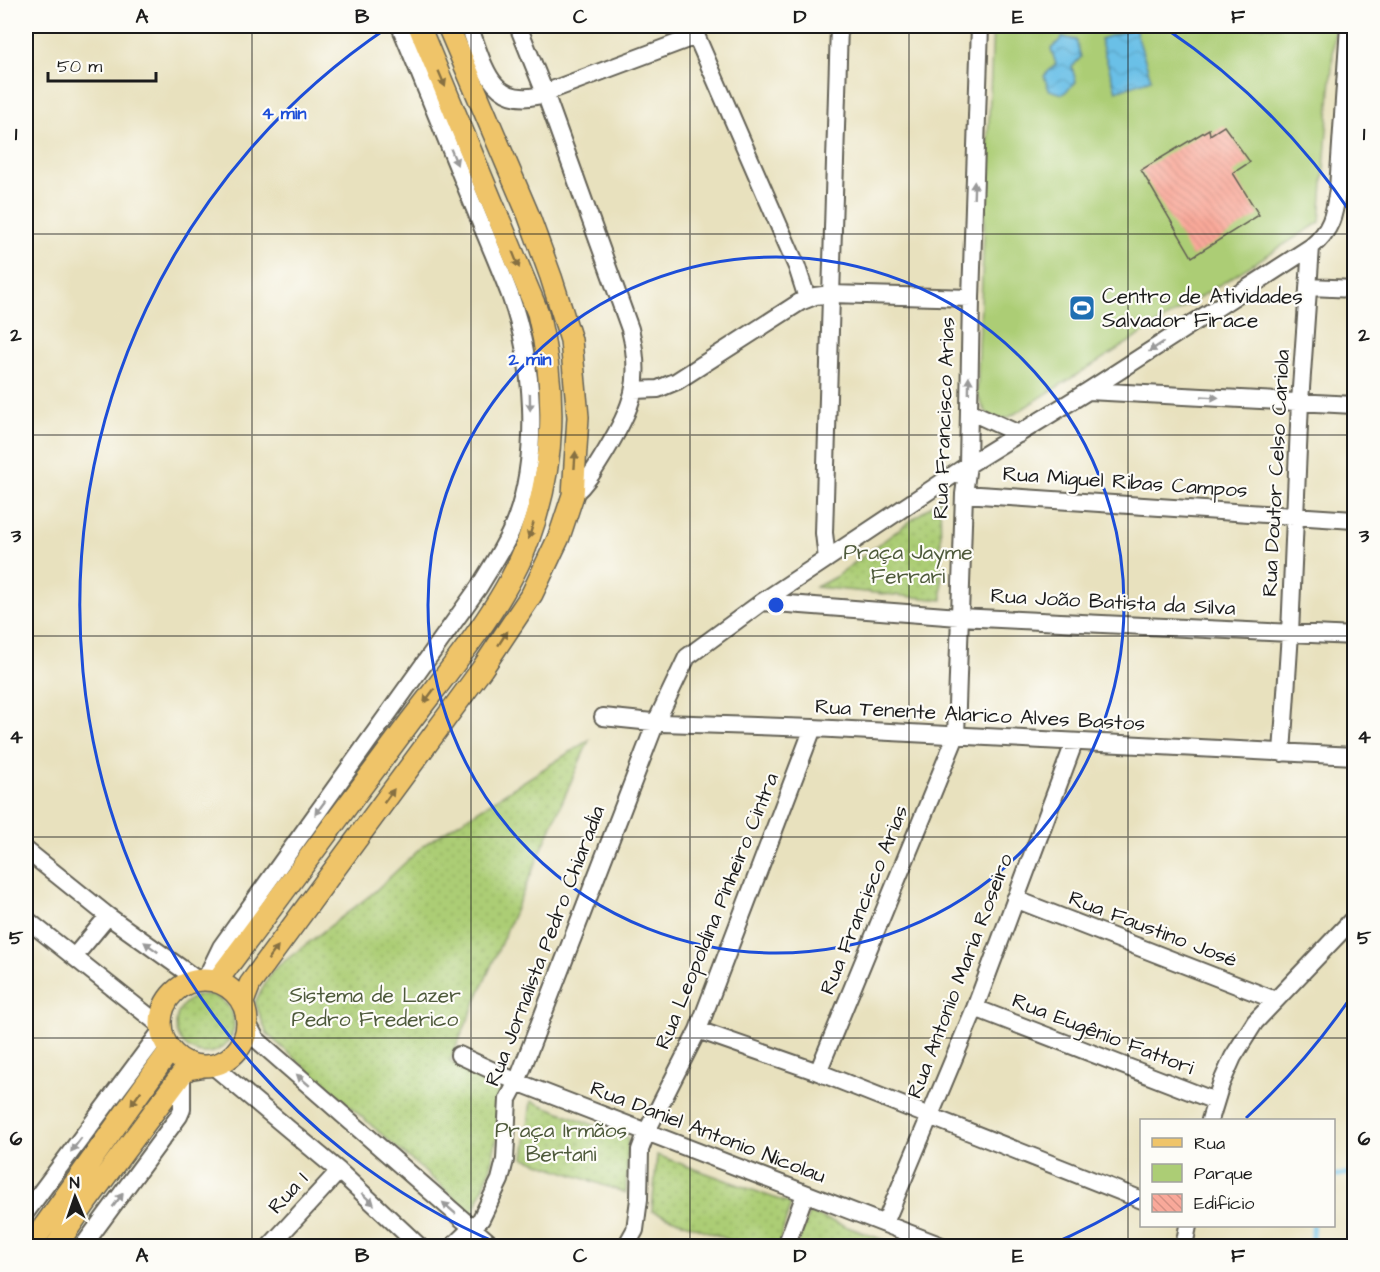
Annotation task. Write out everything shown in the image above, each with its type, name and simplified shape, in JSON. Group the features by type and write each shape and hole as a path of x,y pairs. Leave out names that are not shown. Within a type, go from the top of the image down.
{"main road":[{"path":"207,981 460,656 503,592 528,543 545,485 551,430 550,381 547,351 538,314 419,26"},
{"path":"243,1002 250,984 482,669 532,594 559,537 573,495 578,417 571,340 528,214 448,26"},
{"path":"30,1246 164,1035 163,1010 175,992 183,986 207,981 227,986 243,1002 248,1024 246,1036 242,1047 224,1063 198,1068 188,1064 164,1035"},
{"path":"56,1246 87,1201 198,1068"}],"street":[{"path":"26,850 108,916 207,981 221,947 479,587 502,549 516,519 530,451 531,398 525,353 513,308 400,26"},
{"path":"518,26 545,93 630,328 636,360 634,390 625,418 586,483 573,495"},
{"path":"827,559 824,533 839,26"},
{"name":"Rua Francisco Arias","path":"818,1072 956,736 964,494 968,465 970,298 980,26"},
{"path":"1311,247 1324,236 1336,210 1349,26"},
{"path":"471,29 478,94"},
{"path":"471,29 493,83 504,93 519,98 545,93 694,31 796,267 807,298"},
{"name":"Rua Doutor Celso Cariola","path":"1282,753 1296,517 1300,402 1310,287 1311,247"},
{"name":"Rua Jornalista Pedro Chiaradia","path":"453,1246 481,1219 500,1180 505,1160 508,1099 517,1082 656,722 687,657 762,602 968,465 1088,391 1311,247"},
{"path":"1310,287 1354,290"},
{"path":"634,390 658,389 677,381 807,298 831,294 970,298"},
{"path":"1088,391 1354,405"},
{"path":"969,411 1018,434"},
{"name":"Rua Miguel Ribas Campos","path":"964,494 1354,519"},
{"name":"Rua João Batista da Silva","path":"762,602 959,617 1354,636"},
{"name":"Rua Tenente Alarico Alves Bastos","path":"603,717 656,722 1354,756"},
{"name":"Rua Leopoldina Pinheiro Cintra","path":"626,1246 634,1230 639,1199 640,1150 647,1131 699,1030 813,728"},
{"name":"Rua Antonio Maria Roseiro","path":"885,1223 975,1008 1074,743"},
{"name":"Rua Faustino José","path":"1015,899 1275,1000"},
{"path":"74,957 108,916"},
{"path":"1210,1119 1233,1057 1255,1022 1354,918"},
{"path":"26,919 164,1035 26,1212"},
{"name":"Rua Eugênio Fattori","path":"975,1008 1215,1101"},
{"path":"248,1024 256,1039 493,1246"},
{"path":"699,1030 818,1072 1140,1199"},
{"name":"Rua Daniel Antonio Nicolau","path":"459,1055 517,1082 941,1246"},
{"path":"83,1246 179,1116 198,1068 339,1171 419,1246"},
{"name":"Rua 1","path":"270,1246 339,1171"},
{"path":"786,1246 805,1194"},
{"path":"1184,1246 1188,1227"}],"green space":[{"name":"Centro de Atividades Salvador Firace","path":"993,26 1335,26 1320,222 1008,418 995,418 988,414 977,394"},
{"name":"Praça Jayme Ferrari","path":"940,499 942,600 816,587 835,577"},
{"name":"Sistema de Lazer Pedro Frederico","path":"589,740 450,1061 498,1084 497,1137 490,1170 473,1214 267,1034 255,1002 273,970 373,893 425,844"},
{"path":"199,995 211,995 226,1003 234,1018 234,1030 226,1045 211,1053 199,1053 184,1045 176,1030 176,1018 184,1003"},
{"name":"Praça Irmãos Bertani","path":"531,1101 628,1138 626,1193 524,1158"},
{"path":"657,1155 791,1204 778,1246 746,1246 652,1211"},
{"path":"809,1213 900,1246 797,1246"}],"water":[{"path":"1135,28 1151,79 1116,91 1100,39"},
{"path":"1063,37 1076,40 1081,57 1072,67 1076,82 1063,94 1049,90 1044,76 1056,64 1051,49"}],"building":[{"path":"1224,126 1250,162 1233,173 1259,215 1192,257 1141,170 1209,129 1210,135"}],"waterway":[{"path":"1335,1176 1354,1173"},
{"path":"1312,1246 1313,1227"}],"place":[{"name":"Centro de Atividades Salvador Firace","path":"1082,308"}]}
